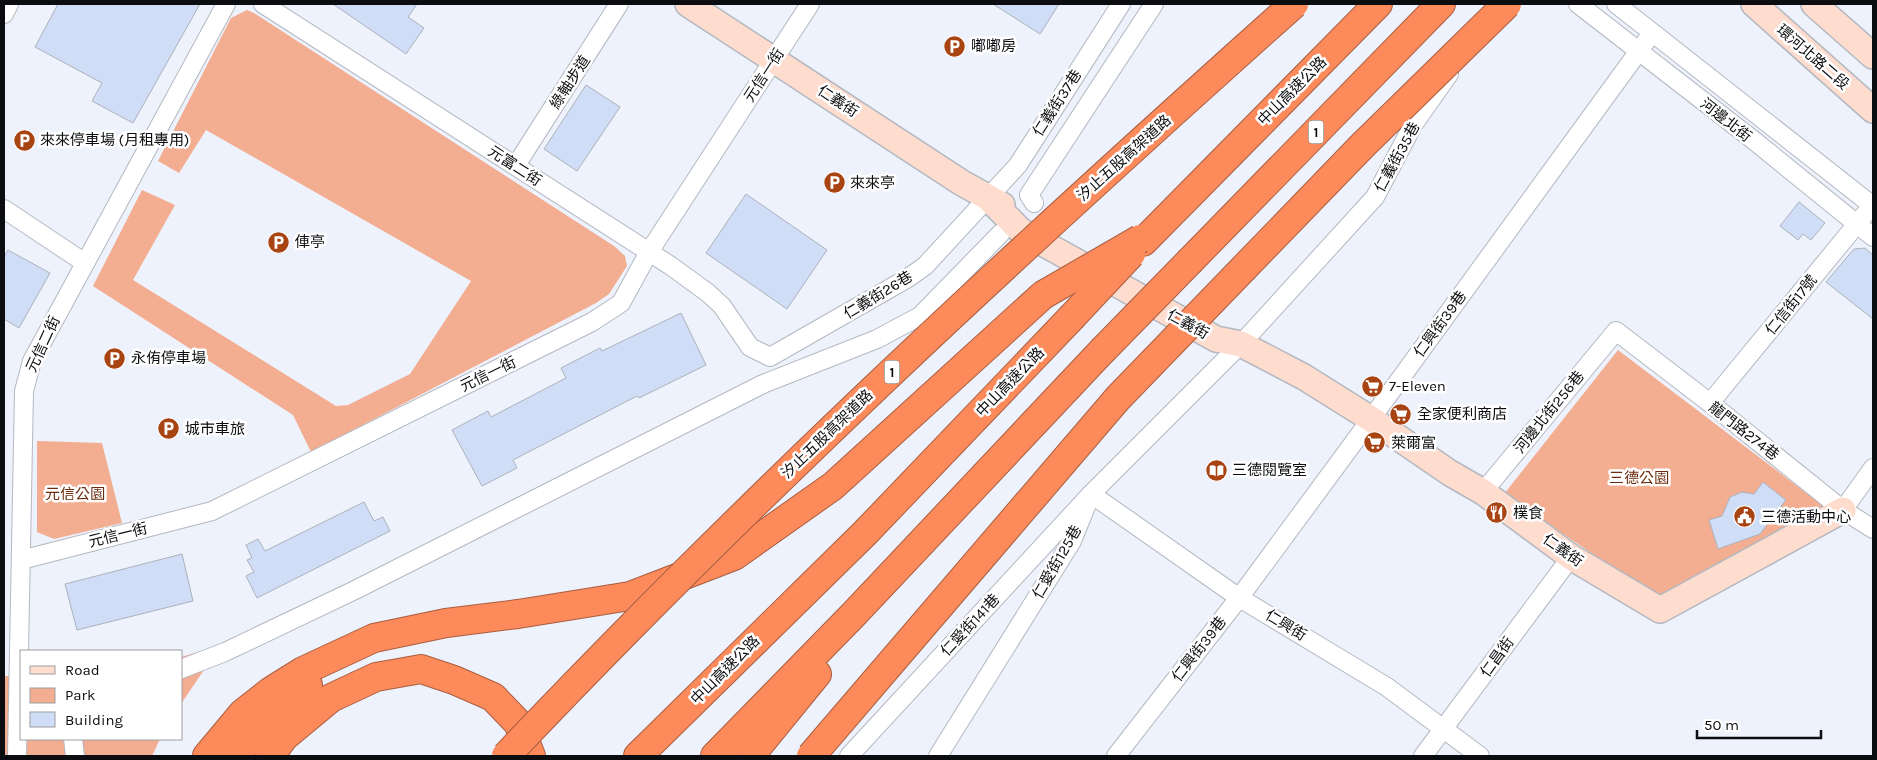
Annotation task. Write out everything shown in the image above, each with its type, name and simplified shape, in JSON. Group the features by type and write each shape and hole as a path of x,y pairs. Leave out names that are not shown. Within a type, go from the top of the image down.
{"highway":[{"name":"汐止五股高架道路","path":"506,756 585,673 824,435 1063,213 1294,4"},
{"name":"中山高速公路","path":"638,756 864,533 1071,318 1144,239 1378,4"},
{"name":"1","path":"715,756 854,614 1102,350 1441,4"},
{"path":"811,756 1118,398 1362,146 1507,4"},
{"path":"207,756 243,712 271,691 303,671 374,638 446,623 518,614 630,596 734,556 834,486 1044,295 1144,239"},
{"path":"750,756 958,504"},
{"path":"237,756 247,742 284,704 317,678 355,654 403,632"},
{"path":"270,756 284,738 330,698 376,677 421,669 454,680 493,697 518,723 531,756"}],"street":[{"path":"4,14 9,4"},
{"name":"元信二街","path":"17,756 24,391 32,360 226,4"},
{"name":"元富二街","path":"263,4 649,252 708,293 722,306 750,346"},
{"name":"綠軸步道","path":"520,159 619,4"},
{"name":"仁義街","path":"688,4 988,199 1021,231 1216,339 1241,344 1304,377 1371,419 1450,473 1483,492 1571,557 1660,610 1843,510"},
{"name":"元信一街","path":"21,560 212,511 592,322 621,303 649,252 810,4"},
{"name":"仁義街37巷","path":"988,199 1018,165 1121,4"},
{"path":"1034,203 1029,194 1154,4"},
{"name":"仁義街35巷","path":"1241,344 1375,197 1413,125 1499,4"},
{"name":"河邊北街","path":"1578,4 1873,237"},
{"name":"河邊北街","path":"1616,4 1873,206"},
{"name":"環河北路二段","path":"1754,4 1873,110"},
{"path":"1814,4 1873,56"},
{"name":"仁興街39巷","path":"1116,756 1371,419 1652,33"},
{"name":"仁義街26巷","path":"750,346 770,357 908,278 926,266 988,199"},
{"name":"仁信街17號","path":"1710,403 1873,206"},
{"path":"4,209 85,263"},
{"path":"182,670 226,652 363,586 764,384 877,339 920,316 1002,233"},
{"name":"龍門路274巷","path":"1616,332 1710,403 1843,510 1873,529"},
{"name":"河邊北街256巷","path":"1483,492 1616,332"},
{"name":"仁愛街125巷","path":"938,756 1072,541 1091,494 1241,344"},
{"path":"1843,510 1873,468"},
{"name":"仁興街","path":"1091,494 1191,566 1238,597 1387,687 1480,756"},
{"name":"仁愛街141巷","path":"853,755 1091,494"},
{"name":"仁昌街","path":"1423,756 1571,557"},
{"path":"73,740 75,756"}],"green space":[{"path":"247,10 614,246 625,256 627,266 609,294 596,303 311,452 293,415 93,286 142,190 175,205 133,280 336,406 348,405 410,374 471,281 206,130 179,173 158,161 231,18"},
{"name":"三德公園","path":"1618,350 1830,511 1661,600 1504,494"},
{"name":"元信公園","path":"37,441 102,443 122,523 54,539 37,532"},
{"path":"220,646 182,703 182,657"},
{"path":"4,676 20,676 20,740 160,740 152,756 4,756"}],"building":[{"path":"58,4 200,4 133,123 92,101 102,83 35,47"},
{"path":"333,4 417,4 408,17 424,28 406,54"},
{"path":"993,4 1059,4 1040,34"},
{"path":"586,85 620,107 577,171 544,149"},
{"path":"746,194 827,250 787,309 706,253"},
{"path":"1799,202 1825,223 1811,240 1803,234 1798,240 1780,226"},
{"path":"1865,248 1873,255 1873,319 1826,282 1854,249"},
{"path":"8,250 50,273 19,328 4,319 4,257"},
{"path":"681,313 706,365 639,398 637,396 513,460 517,468 482,486 452,430 488,411 491,417 566,378 561,368 600,348 602,351"},
{"name":"三德活動中心","path":"1763,482 1786,500 1760,534 1718,549 1709,520 1722,516 1730,497 1742,492 1754,494"},
{"path":"364,502 374,521 383,517 390,531 257,598 246,576 254,572 247,560 252,558 246,545 258,539 265,551"},
{"path":"182,554 193,601 77,630 65,584"}],"place":[{"name":"嘟嘟房","path":"955,46"},
{"name":"來來停車場 (月租專用)","path":"24,140"},
{"name":"來來亭","path":"834,183"},
{"name":"俥亭","path":"279,242"},
{"name":"永侑停車場","path":"115,358"},
{"name":"7-Eleven","path":"1373,386"},
{"name":"全家便利商店","path":"1401,414"},
{"name":"城市車旅","path":"169,429"},
{"name":"萊爾富","path":"1375,443"},
{"name":"三德閱覽室","path":"1216,470"},
{"name":"樸食","path":"1497,513"},
{"name":"三德活動中心","path":"1745,517"}]}
